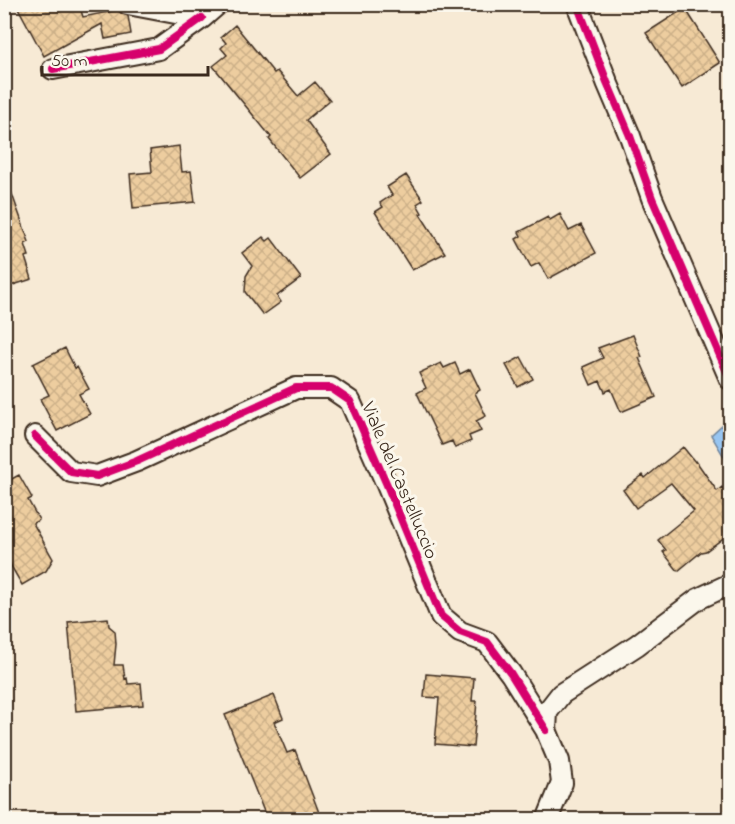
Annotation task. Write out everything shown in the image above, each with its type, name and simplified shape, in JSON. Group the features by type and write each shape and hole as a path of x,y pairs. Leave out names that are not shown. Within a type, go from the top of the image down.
{"street":[{"path":"128,4 202,18"},
{"path":"53,69 159,49 218,4"},
{"path":"577,4 630,136 652,198 730,379"},
{"name":"Viale del Castelluccio","path":"35,436 71,472 97,476 137,461 296,388 332,388 350,401 441,616 460,632 487,642 511,674 546,730 559,760 562,783 547,819"},
{"path":"546,730 548,712 561,694 637,645 698,599 730,584"}],"water":[{"path":"723,424 730,436 730,456 726,460 711,435"}],"building":[{"path":"16,4 79,4 83,17 118,10 128,16 131,34 105,39 102,24 44,56"},
{"path":"685,8 720,63 682,88 646,33"},
{"path":"235,25 274,73 277,71 298,96 315,82 330,100 306,120 331,154 300,178 269,139 271,137 213,66 227,55 221,48 226,43 221,37"},
{"path":"179,146 182,172 191,171 195,202 133,208 130,174 152,172 150,150"},
{"path":"406,175 423,200 417,204 422,213 420,214 445,253 412,270 375,212 383,207 380,203 392,195 387,187"},
{"path":"4,180 7,180 29,242 25,244 29,256 25,257 32,279 4,288"},
{"path":"560,214 569,231 581,225 596,253 548,279 539,263 531,267 516,239 521,236 519,232 548,217 550,220"},
{"path":"263,237 267,241 271,238 301,278 277,296 281,302 263,315 245,292 246,276 252,266 242,253"},
{"path":"633,335 642,357 639,358 656,397 621,412 611,389 605,392 600,381 591,385 583,367 603,358 598,348"},
{"path":"65,348 89,389 79,394 90,414 57,431 40,399 49,395 33,364"},
{"path":"521,357 533,379 518,387 506,365"},
{"path":"441,363 444,368 455,363 460,374 470,369 480,390 475,393 486,416 476,421 481,431 469,436 471,441 455,448 452,441 442,445 417,393 426,388 419,373"},
{"path":"683,447 717,491 722,487 730,498 730,533 678,571 663,552 666,550 658,540 694,511 671,483 636,508 623,490 643,475 645,478"},
{"path":"19,475 32,498 28,500 39,520 33,523 53,559 46,571 22,585 4,554 4,483"},
{"path":"108,618 109,626 115,631 114,665 123,665 128,684 141,683 143,705 76,711 68,622"},
{"path":"426,674 474,678 472,701 477,701 473,747 435,744 439,698 424,697"},
{"path":"274,695 283,718 274,722 287,753 295,750 320,815 309,819 267,819 225,715"}],"cycle path":[{"path":"577,4 630,136 652,198 730,379"},
{"path":"53,69 159,49 202,18"},
{"path":"35,436 71,472 97,476 137,461 296,388 331,388 350,401 441,616 460,632 487,642 511,674 546,730"}]}
